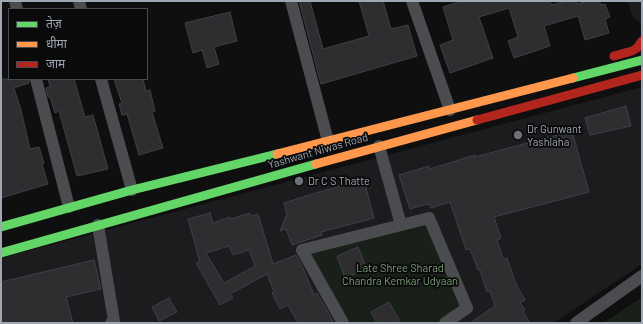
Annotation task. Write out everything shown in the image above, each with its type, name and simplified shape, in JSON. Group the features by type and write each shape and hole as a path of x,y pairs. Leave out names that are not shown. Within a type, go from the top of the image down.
{"main road":[{"path":"595,72 603,59 632,51 637,48 642,41"},
{"name":"Yashwant Niwas Road","path":"1,227 132,190 642,60"},
{"name":"Yashwant Niwas Road","path":"1,253 379,146 641,76"}],"street":[{"path":"291,1 328,141"},
{"path":"412,1 450,110"},
{"path":"36,80 69,207"},
{"path":"101,80 132,190"},
{"path":"379,146 401,225"},
{"path":"343,323 302,250 429,218 466,308 445,323"},
{"path":"98,226 114,321 111,323"},
{"path":"576,323 642,276"}],"shaded area":[{"path":"628,1 642,1 642,25 632,16"},
{"path":"642,87 642,264 554,323 1,323 1,258"}],"green space":[{"name":"Late Shree Sharad Chandra Kemkar Udyaan","path":"429,218 467,308 444,323 343,323 302,250"},
{"path":"642,297 642,323 603,323"}],"building":[{"path":"299,1 310,1 323,49 369,36 359,1 383,1 391,29 408,25 417,56 321,84"},
{"path":"462,1 550,1 551,5 567,1 576,1 577,4 588,1 599,1 601,5 605,4 610,17 605,19 609,33 585,40 578,16 544,26 550,46 514,58 508,41 518,37 509,8 479,17 493,58 450,73 440,45 453,40 443,7"},
{"path":"230,12 237,41 214,47 219,64 207,68 202,50 193,53 185,23"},
{"path":"1,79 29,80 29,83 14,88 30,149 39,147 48,184 1,198"},
{"path":"48,80 74,80 85,117 93,115 108,169 77,176 59,111 55,113 50,97 48,97 46,88 50,87"},
{"path":"114,80 143,80 146,91 150,90 155,111 152,112 163,148 139,155 127,114 122,115 119,104 122,103"},
{"path":"626,106 631,126 590,135 585,118"},
{"path":"572,131 589,192 494,217 501,238 497,240 503,259 507,258 516,284 525,300 520,303 525,310 523,311 530,323 470,323 495,306 490,291 487,292 480,270 478,270 470,249 466,250 450,202 431,208 430,204 427,204 410,209 399,175 429,166 430,169 475,155 475,157"},
{"path":"364,180 374,218 321,232 322,235 292,245 286,229 280,231 287,214 284,203"},
{"path":"210,213 213,223 230,217 231,219 250,213 251,216 258,214 273,264 296,255 314,295 317,293 334,323 298,323 288,305 280,309 272,293 274,292 267,274 230,294 233,298 220,305 196,263 200,262 188,219","holes":["229,246 233,255 249,250 255,266 224,283 206,253"]},
{"path":"358,247 367,269 345,278 337,256"},
{"path":"94,260 101,289 66,297 73,323 1,323 1,282"},
{"path":"169,298 177,312 159,321 152,307"},
{"path":"389,302 401,323 377,323 371,312"}],"traffic: fast":[{"path":"573,78 642,60"},
{"path":"1,227 132,190 277,154"},
{"path":"1,253 316,164"}],"traffic: slow":[{"path":"277,154 573,78"},
{"path":"316,164 477,120"}],"traffic: jam":[{"path":"614,56 632,51 637,48 642,41"},
{"path":"477,120 642,75"}],"place":[{"name":"Dr Gunwant Yashlaha","path":"518,135"},
{"name":"Dr C S Thatte","path":"299,181"}]}
